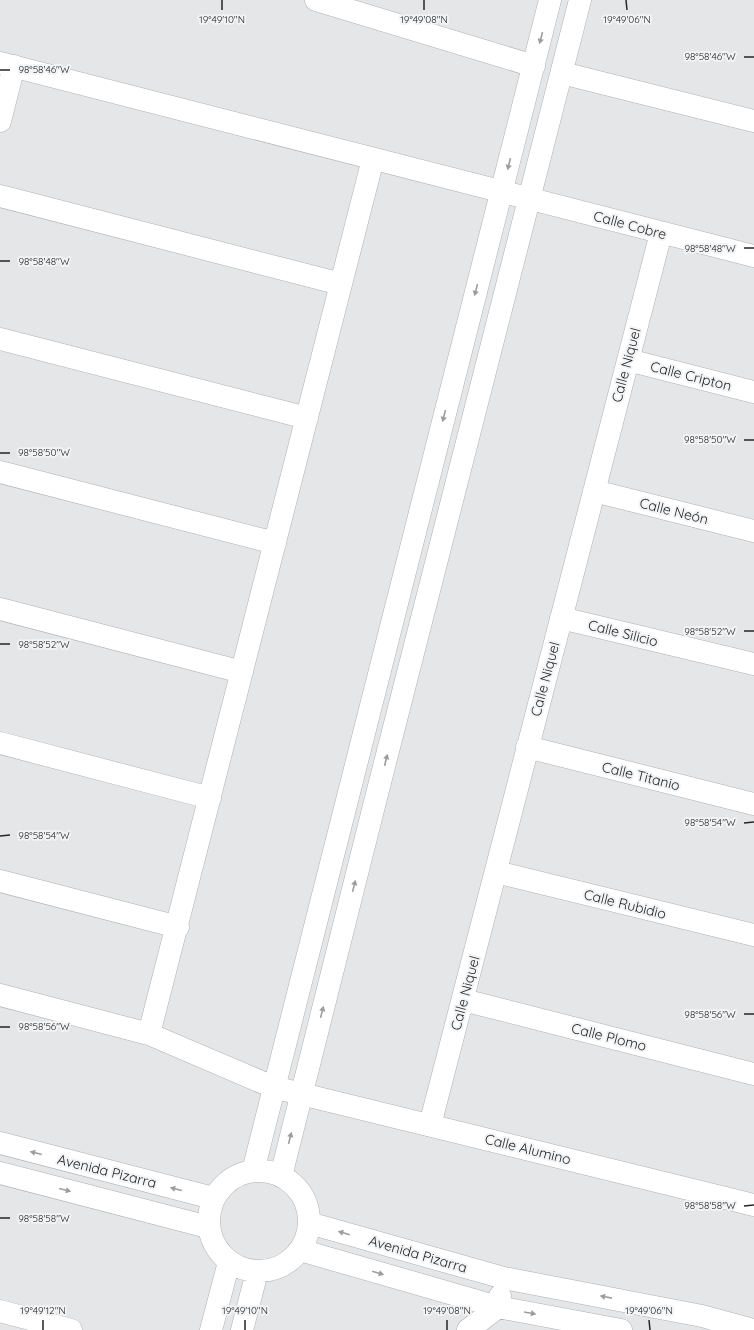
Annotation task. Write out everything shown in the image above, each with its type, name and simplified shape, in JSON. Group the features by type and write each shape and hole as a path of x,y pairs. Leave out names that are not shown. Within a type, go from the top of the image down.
{"street":[{"path":"316,0 534,66"},
{"path":"253,1171 273,1087 550,0"},
{"path":"281,1176 580,0"},
{"path":"0,121 7,65"},
{"name":"Calle Cobre","path":"7,65 754,256"},
{"path":"562,73 754,121"},
{"path":"149,1034 178,927 373,159"},
{"path":"0,196 341,284"},
{"name":"Calle Niquel","path":"430,1125 661,233"},
{"path":"0,339 307,418"},
{"name":"Calle Cripton","path":"628,360 754,392"},
{"path":"0,472 275,542"},
{"name":"Calle Neón","path":"594,491 754,531"},
{"path":"424,498 451,504"},
{"path":"0,609 242,672"},
{"name":"Calle Silicio","path":"561,618 754,664"},
{"path":"0,743 210,798"},
{"name":"Calle Titanio","path":"527,747 754,804"},
{"path":"350,786 377,794"},
{"name":"Calle Rubidio","path":"496,872 754,936"},
{"path":"0,881 178,927"},
{"name":"Calle Alumino","path":"0,995 149,1034 273,1087 754,1205"},
{"name":"Calle Plomo","path":"463,1000 754,1074"},
{"name":"Avenida Pizarra","path":"0,1143 213,1198"},
{"path":"253,1171 272,1172 281,1176 294,1185 303,1196 308,1208 308,1234 300,1250 284,1265 272,1270 257,1272 246,1270 230,1262 215,1248 208,1227 209,1209 213,1198 222,1186 233,1177 253,1171"},
{"name":"Avenida Pizarra","path":"0,1173 208,1227"},
{"name":"Avenida Pizarra","path":"309,1223 504,1278 699,1323 753,1330"},
{"name":"Avenida Pizarra","path":"300,1250 484,1322 621,1330"},
{"path":"211,1330 230,1262"},
{"path":"242,1330 257,1272"},
{"path":"484,1322 504,1278"},
{"path":"0,1311 71,1330"}]}
